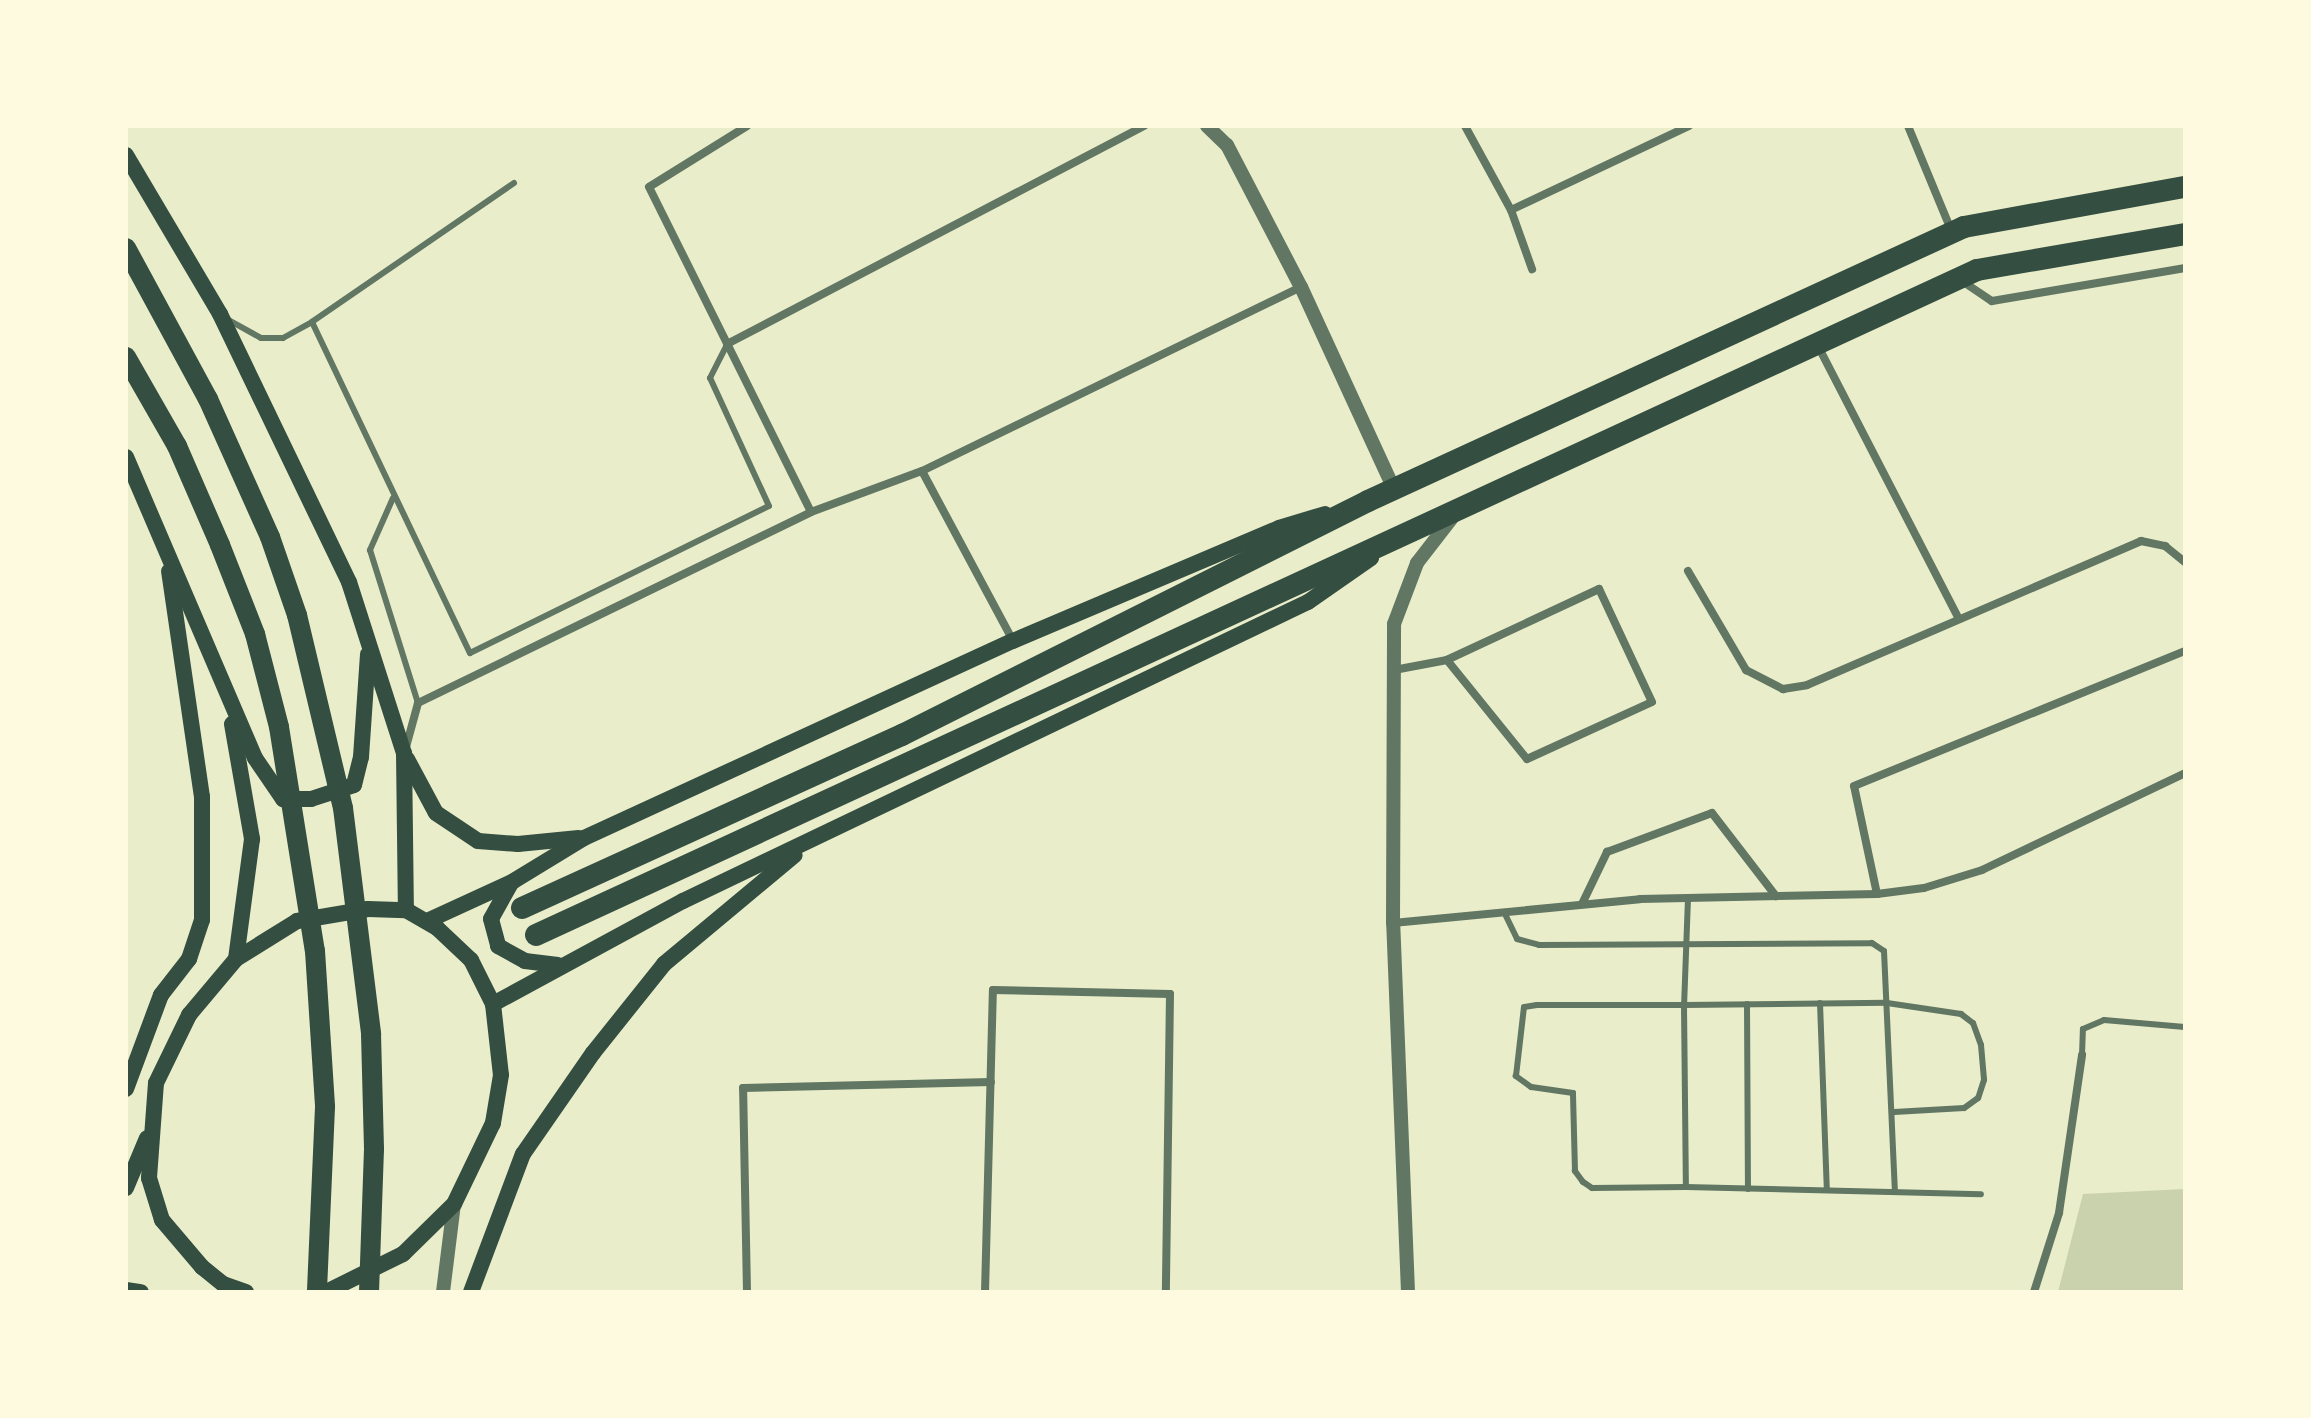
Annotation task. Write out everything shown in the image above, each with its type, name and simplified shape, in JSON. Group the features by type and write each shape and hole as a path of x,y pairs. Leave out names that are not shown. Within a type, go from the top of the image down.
{"highway":[{"path":"522,908 902,735 1368,501 1953,235 1964,227 2185,187"},
{"path":"536,935 1977,270 2185,234"}],"main road":[{"path":"126,155 220,314 306,484 349,582 404,753 436,813 478,841 518,844 584,838"},
{"path":"126,248 208,399 270,537 297,615 343,808 371,1034 374,1149 369,1292"},
{"path":"126,357 177,446 220,545 255,634 279,727 315,951 325,1107 317,1292"},
{"path":"126,457 255,758 283,799 311,799 354,785 361,757 369,645"},
{"path":"427,921 512,882 584,838 1013,641 1279,528 1368,501"},
{"path":"493,1004 558,965 823,834 1308,602 1410,531"},
{"path":"126,1089 161,995 189,959 202,920 202,797 165,545"},
{"path":"218,668 243,768 252,839 236,959"},
{"path":"404,753 406,910"},
{"path":"471,1292 523,1154 593,1053 664,964 734,901 823,834"},
{"path":"512,882 491,919 498,946 525,961 558,965"},
{"path":"246,1292 220,1288 162,1220 149,1178 150,1129 156,1083 189,1015 236,959 297,921 368,909 406,910 427,921 471,960 493,1004 501,1075 493,1123 454,1204 403,1254 326,1292"},
{"path":"126,1188 150,1129"},
{"path":"126,1290 141,1292"}],"street":[{"path":"747,126 649,187 811,512"},
{"path":"727,344 1144,126"},
{"path":"1207,126 1227,145 1301,287 1394,489"},
{"path":"1465,126 1511,210 1532,269"},
{"path":"1511,210 1689,126"},
{"path":"1908,126 1953,235"},
{"path":"1958,279 1992,301 2185,268"},
{"path":"404,753 418,703 811,512 922,471 1301,287"},
{"path":"1818,346 1958,617"},
{"path":"922,471 1013,641"},
{"path":"1408,1292 1393,923 1394,624 1417,563 1459,509"},
{"path":"1688,571 1746,670 1783,689 1807,685 1958,617 2141,541 2165,546 2185,562"},
{"path":"1394,670 1447,660 1599,589 1652,702 1527,759 1447,660"},
{"path":"1877,894 1854,786 2185,651"},
{"path":"1393,923 1582,904 1688,898 1877,894 1924,888 1982,870 2185,773"},
{"path":"1582,904 1607,852 1712,813 1776,896"},
{"path":"985,1292 993,990 1170,994 1166,1292"},
{"path":"2034,1292 2059,1213 2082,1055"},
{"path":"747,1292 743,1088 991,1082"},
{"path":"443,1292 454,1204"}],"lane":[{"path":"220,314 261,338 283,338 312,322 514,183"},
{"path":"312,322 393,498 470,653 769,506 710,378 727,344"},
{"path":"393,498 370,550 418,703"},
{"path":"1686,1187 1684,1005 1688,898"},
{"path":"1504,912 1517,939 1539,945 1872,943 1884,951 1894,1112 1895,1192"},
{"path":"1820,1003 1827,1190"},
{"path":"1894,1112 1964,1108 1978,1098 1984,1080 1981,1045 1973,1023 1961,1014 1887,1003 1524,1007 1516,1076 1531,1087 1573,1093 1575,1171 1592,1188 1686,1187 1981,1194"},
{"path":"1747,1004 1748,1189"},
{"path":"2082,1055 2083,1029 2091,1023 2185,1027"}],"green space":[{"path":"2185,1189 2185,1292 2058,1292 2083,1194"}]}
